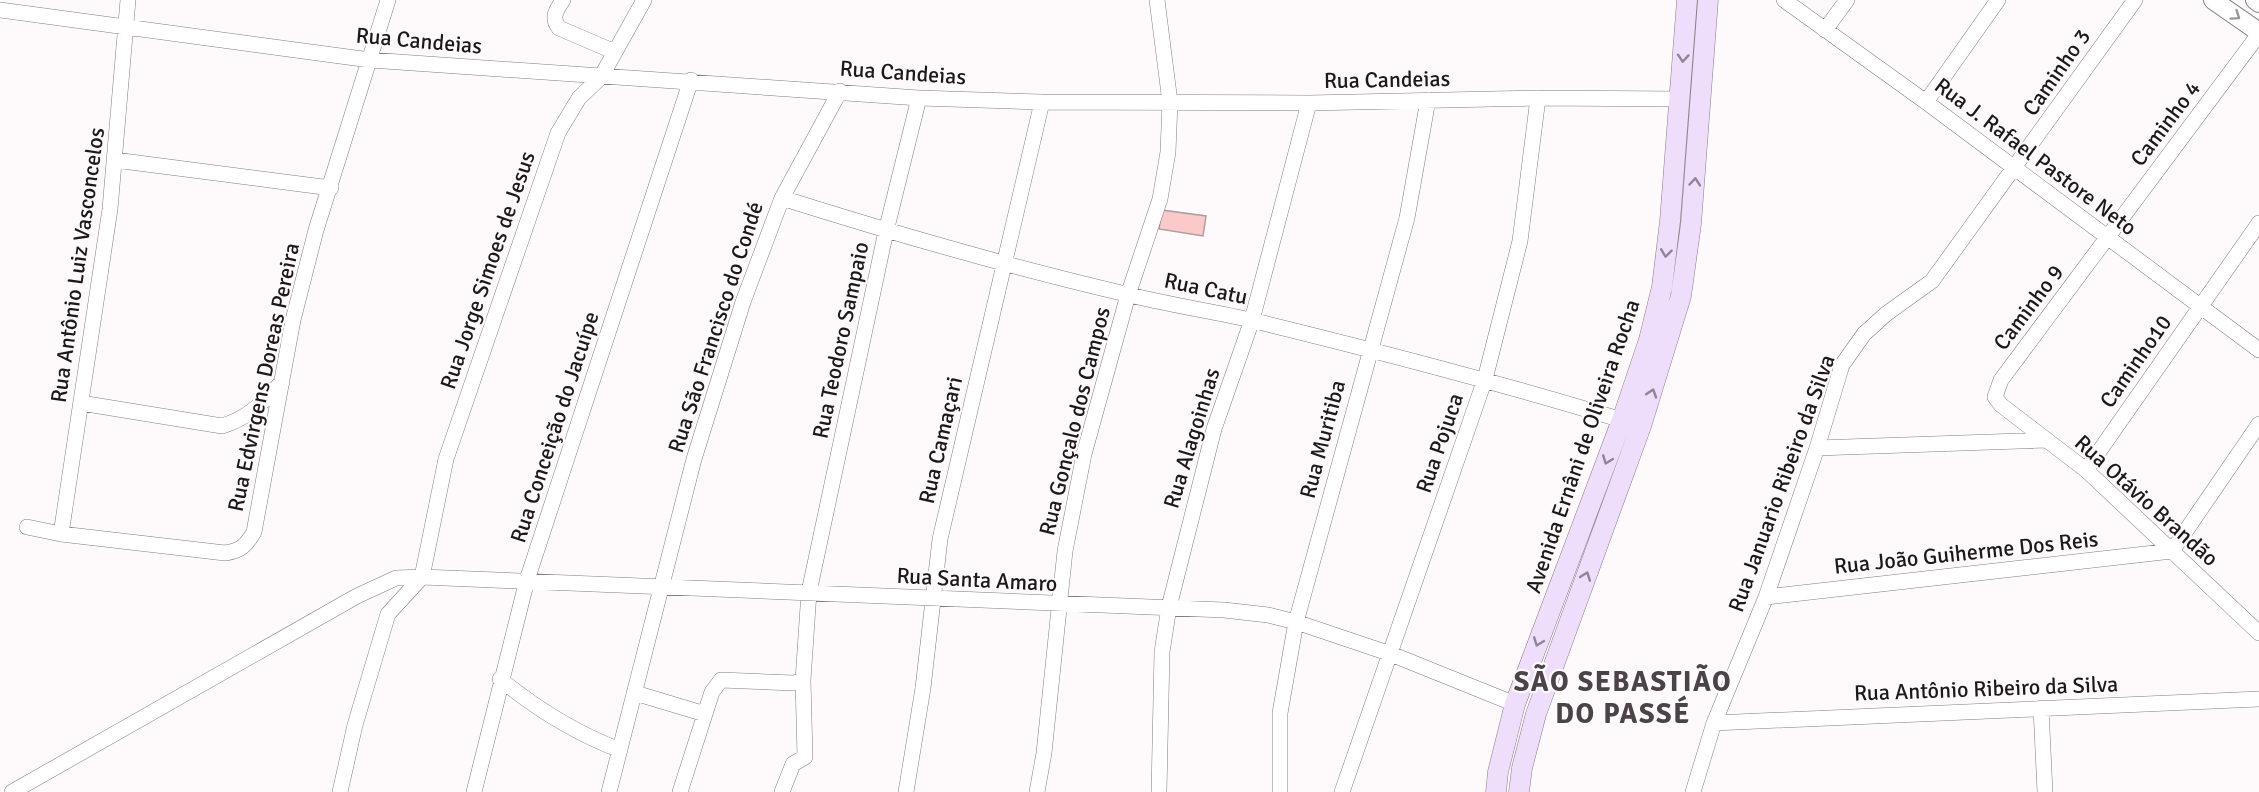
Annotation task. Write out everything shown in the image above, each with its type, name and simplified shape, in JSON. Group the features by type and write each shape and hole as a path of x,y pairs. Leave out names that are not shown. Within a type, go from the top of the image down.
{"main road":[{"name":"Avenida Ernâni de Oliveira Rocha","path":"1496,792 1498,772 1515,704 1622,420 1649,340 1662,287 1687,0"},
{"name":"Avenida Ernâni de Oliveira Rocha","path":"1519,792 1522,768 1536,714 1641,426 1681,296 1692,213 1708,0"}],"street":[{"name":"Rua Antônio Luiz Vasconcelos","path":"61,534 115,160 128,0"},
{"name":"Rua Edvirgens Doreas Pereira","path":"61,534 225,553 238,551 248,543 254,532 293,320 316,230 331,188 387,0"},
{"path":"563,0 554,16 554,23 559,28 615,52"},
{"name":"Rua Jorge Simoes de Jesus","path":"422,577 446,459 533,200 558,133 579,98 601,77 645,0"},
{"name":"Rua Gonçalo dos Campos","path":"1036,792 1044,753 1065,551 1084,454 1128,295 1160,199 1168,152 1170,102 1157,0"},
{"name":"Rua J. Rafael Pastore Neto","path":"1784,0 1926,102 2014,170 2259,350"},
{"path":"1825,30 1847,0"},
{"path":"1926,102 1998,0"},
{"name":"Caminho 3","path":"2014,170 2134,0"},
{"path":"2213,0 2259,33"},
{"path":"2255,0 2259,3"},
{"name":"Rua Candeias","path":"0,10 28,6 127,28 370,60 601,77 691,80 919,98 1042,102 1309,103 1538,98 1680,99"},
{"name":"Caminho 4","path":"2107,238 2259,33"},
{"name":"Rua Conceição do Jacuípe","path":"474,792 500,680 527,580 691,80"},
{"name":"Rua São Francisco do Condé","path":"609,792 694,459 743,302 782,198 840,91"},
{"name":"Rua Teodoro Sampaio","path":"782,792 793,764 805,758 804,680 809,592 886,231 919,98"},
{"name":"Rua Pojuca","path":"1342,792 1485,379 1520,241 1538,98"},
{"name":"Rua Muritiba","path":"1280,792 1280,713 1296,622 1407,218 1428,100"},
{"name":"Rua Camaçari","path":"906,792 923,688 940,539 1042,102"},
{"name":"Rua Alagoinhas","path":"1160,792 1162,652 1169,607 1214,429 1252,320 1309,103"},
{"path":"115,160 331,188"},
{"name":"Rua Januario Ribeiro da Silva","path":"1693,792 1714,723 1766,597 1817,448 1842,365 1864,334 1886,314 1911,299 1932,281 2014,170"},
{"name":"Rua Catu","path":"782,198 886,231 1004,263 1128,295 1252,320 1485,379 1622,420"},
{"name":"Caminho10","path":"2086,470 2259,223"},
{"name":"Caminho 9","path":"2001,405 1995,397 2001,380 2107,238"},
{"path":"81,403 222,426 239,421 255,411 283,381"},
{"name":"Rua Otávio Brandão","path":"2001,405 2086,470 2258,628"},
{"path":"2172,551 2259,424"},
{"path":"1817,448 2046,440"},
{"path":"27,527 61,534"},
{"name":"Rua João Guiherme Dos Reis","path":"1766,597 2172,551"},
{"path":"340,792 355,725 388,614 422,577"},
{"name":"Rua Santa Amaro","path":"12,792 357,596 396,578 527,580 662,588 809,592 933,600 1169,607 1268,615 1391,654 1515,704"},
{"path":"500,680 557,722 583,736 620,750"},
{"path":"680,792 712,692 721,680 794,684 804,680"},
{"path":"635,693 705,714"},
{"name":"Rua Antônio Ribeiro da Silva","path":"1714,723 2259,699"},
{"path":"2041,708 2045,792"}],"building":[{"path":"1162,210 1206,216 1203,236 1159,229"}],"district":[{"name":"SÃO SEBASTIÃO DO PASSÉ","path":"1623,697"}]}
